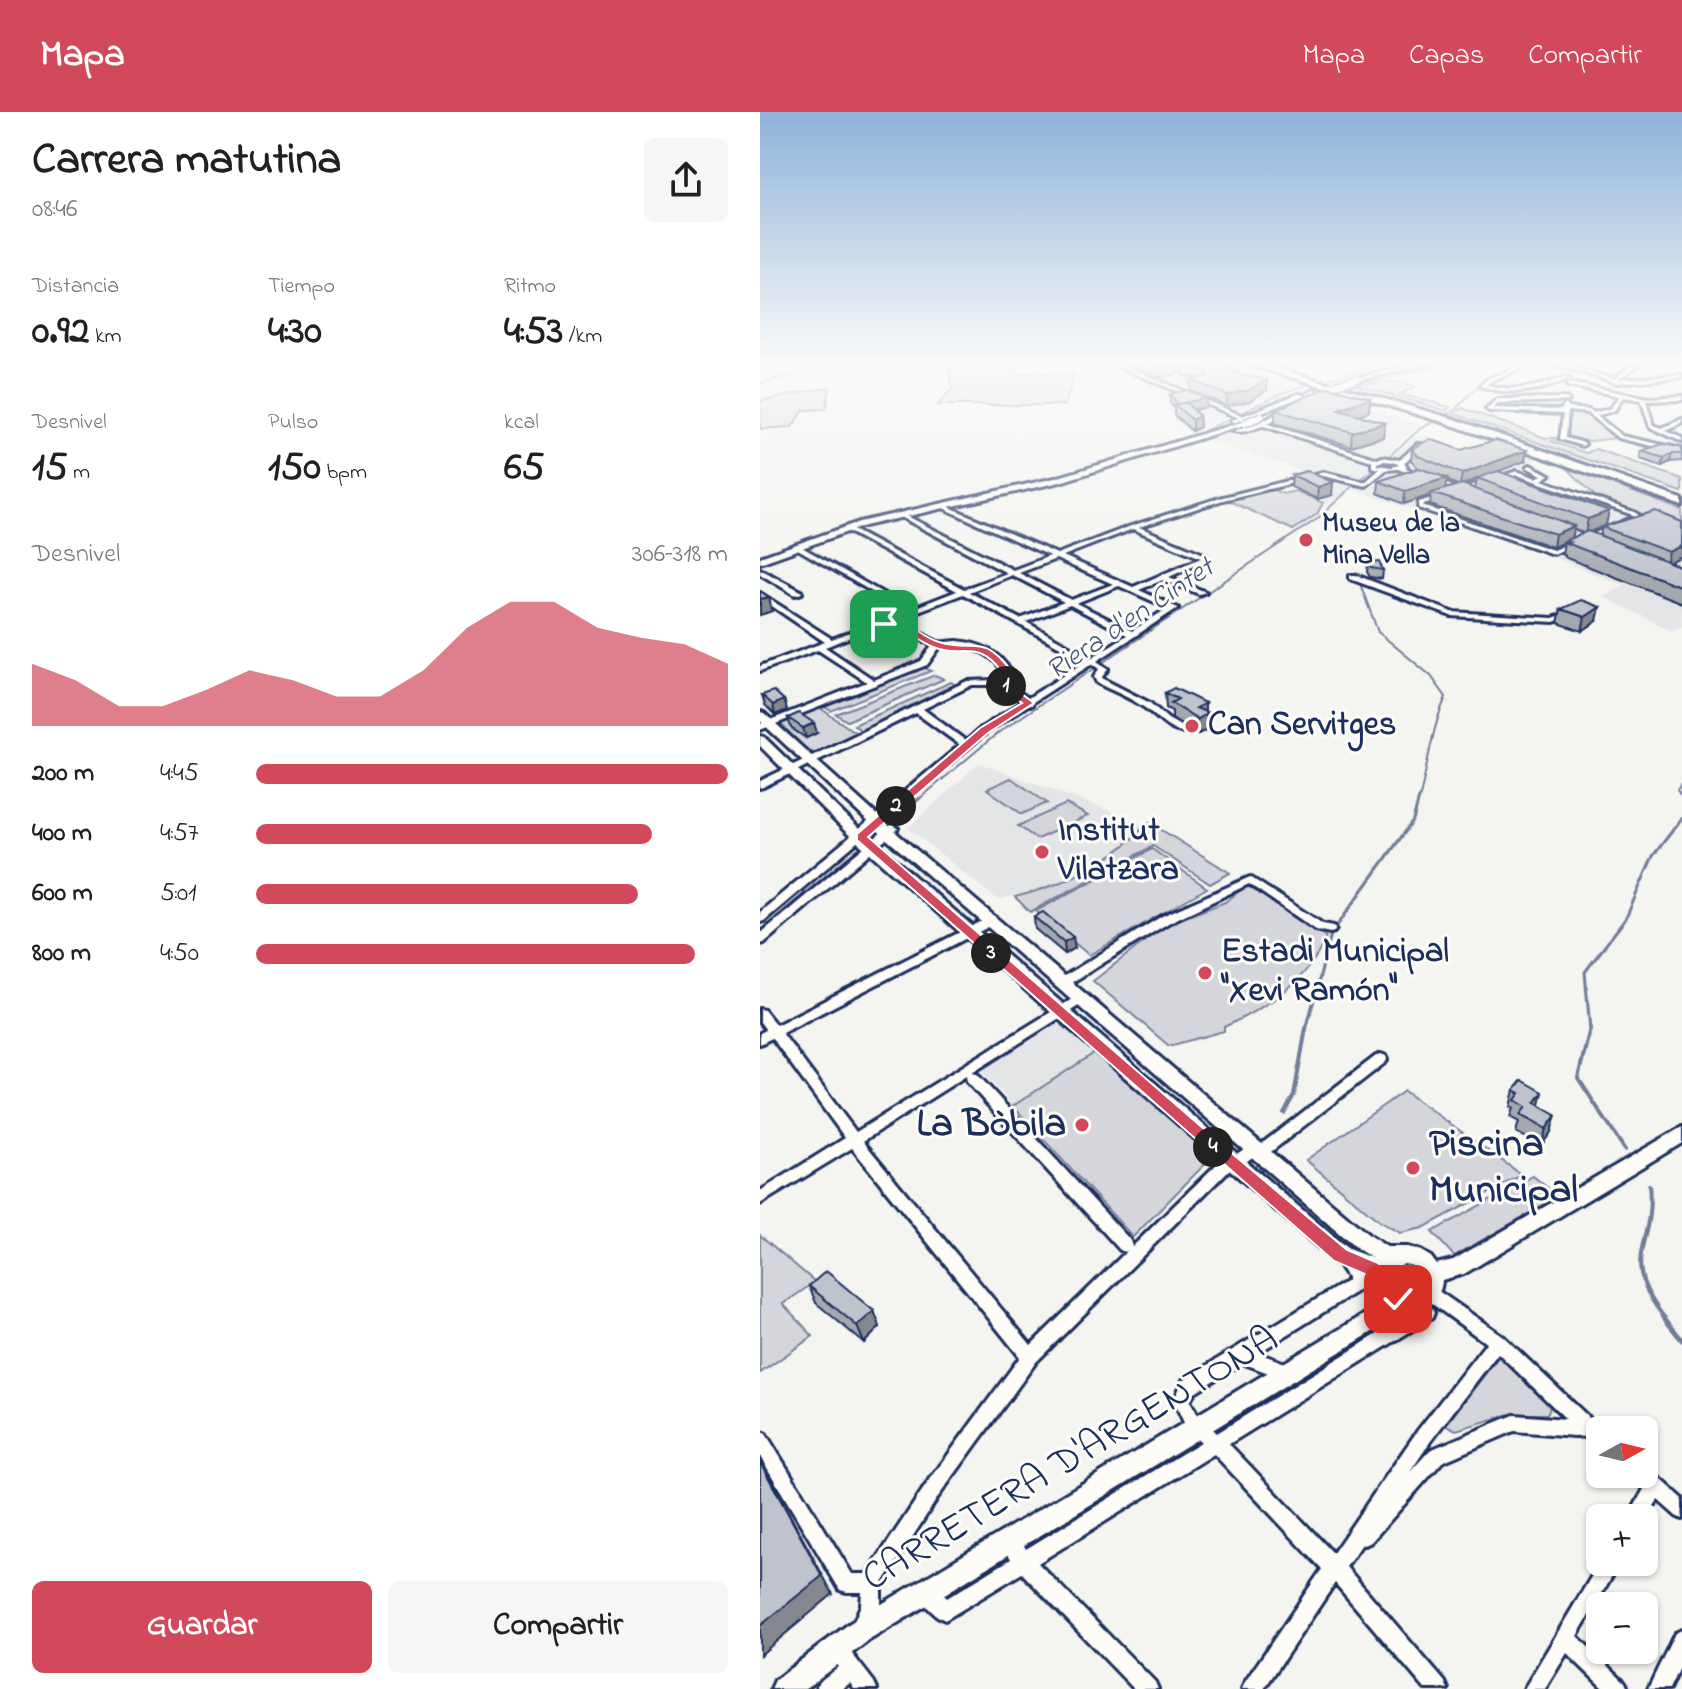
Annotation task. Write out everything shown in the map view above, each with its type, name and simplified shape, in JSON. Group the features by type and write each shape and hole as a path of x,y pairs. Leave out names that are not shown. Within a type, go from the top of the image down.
{"highway":[{"path":"1504,438 1682,503"},
{"path":"1508,438 1682,496"}],"street":[{"path":"760,560 847,529 1057,480 1202,438"},
{"path":"1312,438 1376,460 1401,465 1473,496"},
{"path":"1563,438 1582,444"},
{"path":"1625,438 1682,451"},
{"path":"1636,442 1663,438"},
{"path":"760,669 1133,527 1221,499 1323,474 1366,484 1384,469 1401,465 1419,445"},
{"path":"1376,460 1374,466 1384,469"},
{"path":"1530,467 1547,475 1538,479"},
{"path":"1511,474 1538,479 1639,517 1558,551 1544,551 1420,507 1511,474"},
{"path":"760,918 886,827 966,745 1174,608 1054,558 943,506"},
{"path":"901,515 1133,635"},
{"path":"1133,527 1205,559 1133,590"},
{"path":"847,529 1094,662 1104,669 1098,677 1100,681 1147,705 1181,730"},
{"path":"1572,534 1600,544"},
{"path":"798,547 913,613"},
{"path":"760,571 798,593"},
{"path":"1162,577 1202,592"},
{"path":"1353,577 1451,614 1554,620 1572,612"},
{"path":"1020,622 1118,584"},
{"path":"760,595 831,642"},
{"path":"895,620 937,645 972,646 994,655 1006,671 999,682"},
{"path":"763,722 924,663 937,645"},
{"path":"819,647 873,683"},
{"path":"760,785 965,686 999,682 1029,703"},
{"path":"917,709 966,745"},
{"path":"763,722 1062,983 1262,1151 1363,1242 1384,1256 1417,1258 1429,1293 1497,1341 1586,1427"},
{"path":"760,739 789,771 866,842 1229,1161 1341,1255 1372,1269 1386,1289 1413,1302 1429,1293"},
{"path":"760,940 866,842"},
{"path":"1062,983 1166,919 1250,880 1320,927 1330,929"},
{"path":"767,1036 990,921"},
{"path":"760,1198 1081,999"},
{"path":"760,1013 767,1036 1030,1357"},
{"path":"859,1632 871,1605 872,1583 932,1491 1030,1357 1229,1161 1238,1160 1252,1150 1262,1151 1381,1059"},
{"path":"972,1078 1125,1245"},
{"path":"926,1590 945,1610 1217,1444 1429,1293 1457,1268 1682,1134"},
{"path":"1341,1255 1355,1276 1354,1285 1240,1354 1184,1393 1187,1414 1197,1428 1217,1444 1336,1570 1438,1689"},
{"path":"1386,1289 1383,1265 1401,1255"},
{"name":"CARRETERA D'ARGENTONA","path":"826,1689 859,1632 1390,1310 1386,1289"},
{"path":"1252,1689 1336,1570 1424,1436 1497,1341"},
{"path":"1240,1354 1290,1373"},
{"path":"1336,1570 1436,1456 1514,1423 1586,1433"},
{"path":"760,1440 847,1583 872,1583"},
{"path":"1657,1488 1682,1510"},
{"path":"1010,1541 1024,1562 1148,1689"},
{"path":"1534,1689 1603,1576"},
{"path":"1566,1639 1618,1689"},
{"path":"1658,1689 1682,1640"},
{"path":"843,1659 867,1689"},
{"name":"CARRETERA D'ARGENTONA","path":"784,1689 843,1659"}],"shaded area":[{"path":"1403,438 1386,457 1391,457 1413,438 1431,438 1473,452 1497,445 1538,458 1532,463 1557,475 1549,480 1682,533 1682,627 1672,631 1604,597 1624,585 1513,542 1351,489 1355,485 1327,504 1279,483 1312,474 1205,440"},
{"path":"1523,438 1558,438 1560,440 1551,441 1586,453 1596,449 1682,479 1682,492"},
{"path":"1567,438 1618,438 1580,442"},
{"path":"1567,468 1682,510 1682,530 1595,496"},
{"path":"1269,488 1283,494 1296,491 1323,503 1317,514 1293,530 1225,499"},
{"path":"923,667 931,671 831,711 823,706"},
{"path":"935,675 944,679 847,721 836,714"},
{"path":"951,682 959,687 863,732 854,725"},
{"path":"820,708 859,735 813,756 781,724"},
{"path":"979,763 1137,821 1145,827 1124,847 1094,867 1048,886 998,900 908,828"},
{"path":"1011,778 1047,803 1022,814 987,789"},
{"path":"1066,804 1088,816 1037,839 1018,826"},
{"path":"1149,822 1230,873 1210,884 1153,846 1030,912 1015,897 1053,885 1088,869 1121,848"},
{"path":"1152,849 1207,888 1089,955 1036,911"},
{"name":"Estadi Municipal \"Xevi Ramón\"","path":"1249,884 1326,937 1309,967 1297,980 1270,1002 1224,1027 1224,1031 1169,1046 1093,981 1167,924 1225,902"},
{"path":"1060,1020 1096,1052 1013,1106 980,1070"},
{"path":"1096,1052 1212,1157 1133,1237 1013,1106"},
{"name":"Piscina Municipal","path":"1404,1091 1522,1175 1423,1228 1400,1233 1380,1222 1306,1160"},
{"path":"1533,1176 1559,1197 1454,1256 1432,1232"},
{"path":"760,1235 815,1282 783,1304 813,1336 760,1373"},
{"path":"1500,1355 1553,1401 1547,1414 1510,1414 1456,1430 1446,1425"}],"building":[{"path":"1430,439 1461,450 1496,440 1527,450 1462,474 1418,456 1412,449"},
{"path":"1663,444 1682,448 1682,454 1664,458 1641,451"},
{"path":"1419,468 1447,478 1405,491 1379,481"},
{"path":"1307,471 1333,482 1318,487 1292,475"},
{"path":"1498,471 1609,511 1588,519 1477,478"},
{"path":"1462,484 1574,526 1555,534 1432,493"},
{"path":"1655,511 1682,522 1682,546 1669,552 1602,527"},
{"path":"1588,531 1682,567 1682,587 1564,541"},
{"path":"1379,562 1383,570 1371,568 1368,563"},
{"path":"1581,600 1600,607 1585,617 1561,609"},
{"path":"1174,688 1205,703 1196,708 1208,713 1198,719 1171,703 1178,699 1165,693"},
{"path":"774,691 784,700 773,705 762,695"},
{"path":"799,713 814,723 803,728 788,718"},
{"path":"1043,912 1073,937 1064,942 1034,917"},
{"path":"1522,1080 1543,1092 1535,1103 1556,1115 1546,1129 1520,1115 1526,1107 1515,1100 1520,1093 1514,1090"},
{"path":"826,1271 874,1311 857,1326 809,1286"},
{"path":"760,1462 822,1576 760,1626"}],"waterway":[{"name":"Riera d'en Cintet","path":"1388,457 1410,438"},
{"path":"997,491 1098,465"},
{"name":"Riera d'en Cintet","path":"1359,481 1373,469"},
{"name":"Riera d'en Cintet","path":"918,800 999,732 1317,519 1355,484"},
{"path":"760,555 858,521 919,508"},
{"path":"1359,581 1378,632 1431,676 1446,697 1433,735 1419,800"},
{"path":"1682,783 1677,790 1682,798"},
{"name":"Riera d'en Cintet","path":"893,821 920,798"},
{"path":"1306,1030 1331,934 1413,821 1419,798"},
{"path":"1590,1029 1585,972 1626,918 1653,856 1682,818"},
{"name":"Riera d'en Cintet","path":"760,931 858,849"},
{"path":"1284,1113 1294,1095 1306,1028"},
{"path":"1590,1029 1578,1078 1625,1150"},
{"path":"1649,1185 1650,1207 1640,1267 1643,1282 1667,1321"},
{"path":"1665,1319 1682,1340"}],"place":[{"name":"Museu de la Mina Vella","path":"1306,540"},
{"name":"Can Servitges","path":"1192,726"},
{"name":"Institut Vilatzara","path":"1042,852"},
{"name":"Estadi Municipal \"Xevi Ramón\"","path":"1205,973"},
{"name":"La Bòbila","path":"1082,1125"},
{"name":"Piscina Municipal","path":"1413,1168"}],"route":[{"path":"884,624 895,620 937,645 972,646 994,655 1006,671 999,682 1029,703 984,730 861,837 1229,1161 1341,1255 1372,1269 1391,1295 1398,1299"}]}
